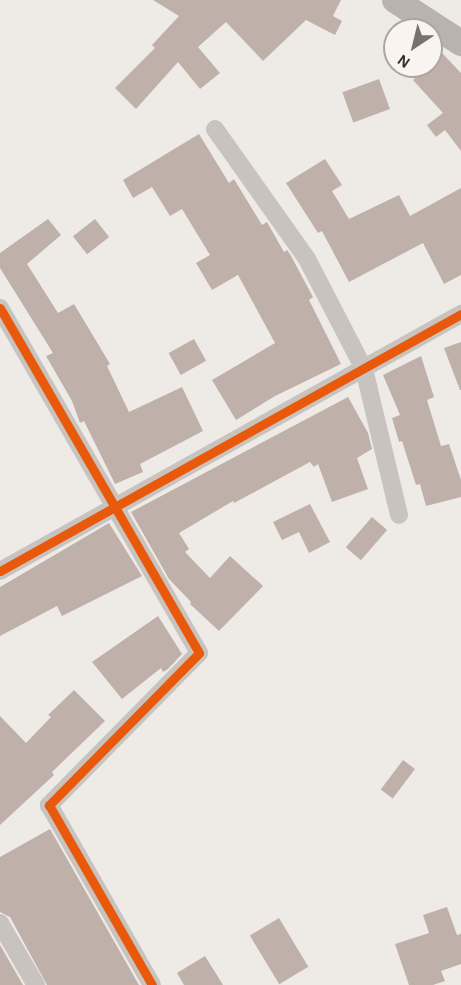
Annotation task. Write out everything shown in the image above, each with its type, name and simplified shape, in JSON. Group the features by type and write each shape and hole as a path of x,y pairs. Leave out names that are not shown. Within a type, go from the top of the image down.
{"main road":[{"path":"395,0 461,43"}],"street":[{"path":"215,129 308,259 364,369 399,515"},
{"path":"0,308 199,653 49,805 152,985"},
{"path":"0,571 461,314"},
{"path":"0,924 36,985"}],"building":[{"path":"153,0 341,0 333,16 342,21 335,35 306,20 263,61 226,22 198,47 220,73 200,89 178,62 136,109 115,88 155,48 152,45 179,16"},
{"path":"443,54 461,73 461,151 445,130 436,137 427,125 443,113 413,80 415,78 443,78"},
{"path":"379,79 390,109 353,122 342,92"},
{"path":"199,134 229,183 234,179 262,225 267,222 284,252 287,250 290,254 313,297 309,300 341,364 275,396 236,420 212,380 275,343 238,275 212,290 196,263 210,255 182,209 170,216 152,187 133,198 123,180"},
{"path":"325,159 342,185 332,191 349,219 399,195 410,216 461,188 461,275 444,284 423,243 349,282 322,231 318,233 286,183"},
{"path":"48,219 61,235 27,264 58,313 74,304 110,364 107,366 129,412 182,387 203,431 140,464 143,472 115,484 84,421 80,423 72,401 46,356 53,353 0,268 0,253"},
{"path":"95,219 109,237 87,254 73,236"},
{"path":"194,339 206,361 181,375 169,353"},
{"path":"461,342 461,390 460,390 444,348"},
{"path":"421,356 434,397 427,400 441,446 449,444 461,480 461,497 426,506 420,484 416,485 402,441 399,442 392,418 400,415 383,375"},
{"path":"348,397 368,433 372,449 357,458 368,489 332,502 318,464 314,467 310,462 234,503 233,501 179,533 189,549 185,552 210,578 230,556 263,586 219,631 190,604 191,602 169,579 131,512"},
{"path":"310,504 330,542 309,553 299,532 282,540 273,522"},
{"path":"372,517 387,530 361,560 346,547"},
{"path":"109,523 142,576 62,616 57,606 0,636 0,587"},
{"path":"158,616 182,654 168,669 163,672 161,668 122,699 92,662"},
{"path":"74,690 105,721 52,772 54,775 0,825 0,716 26,743 51,717 48,715"},
{"path":"403,760 415,769 393,799 381,790"},
{"path":"50,829 139,985 47,985 10,917 0,912 0,857"},
{"path":"447,907 457,935 461,934 461,964 441,971 445,981 433,985 409,985 395,944 429,933 423,915"},
{"path":"279,918 308,967 279,984 250,936"},
{"path":"0,945 23,985 0,985"},
{"path":"205,956 223,985 184,985 177,973"}],"cycle path":[{"path":"0,308 199,653 49,805 152,985"},
{"path":"0,571 461,314"}]}
